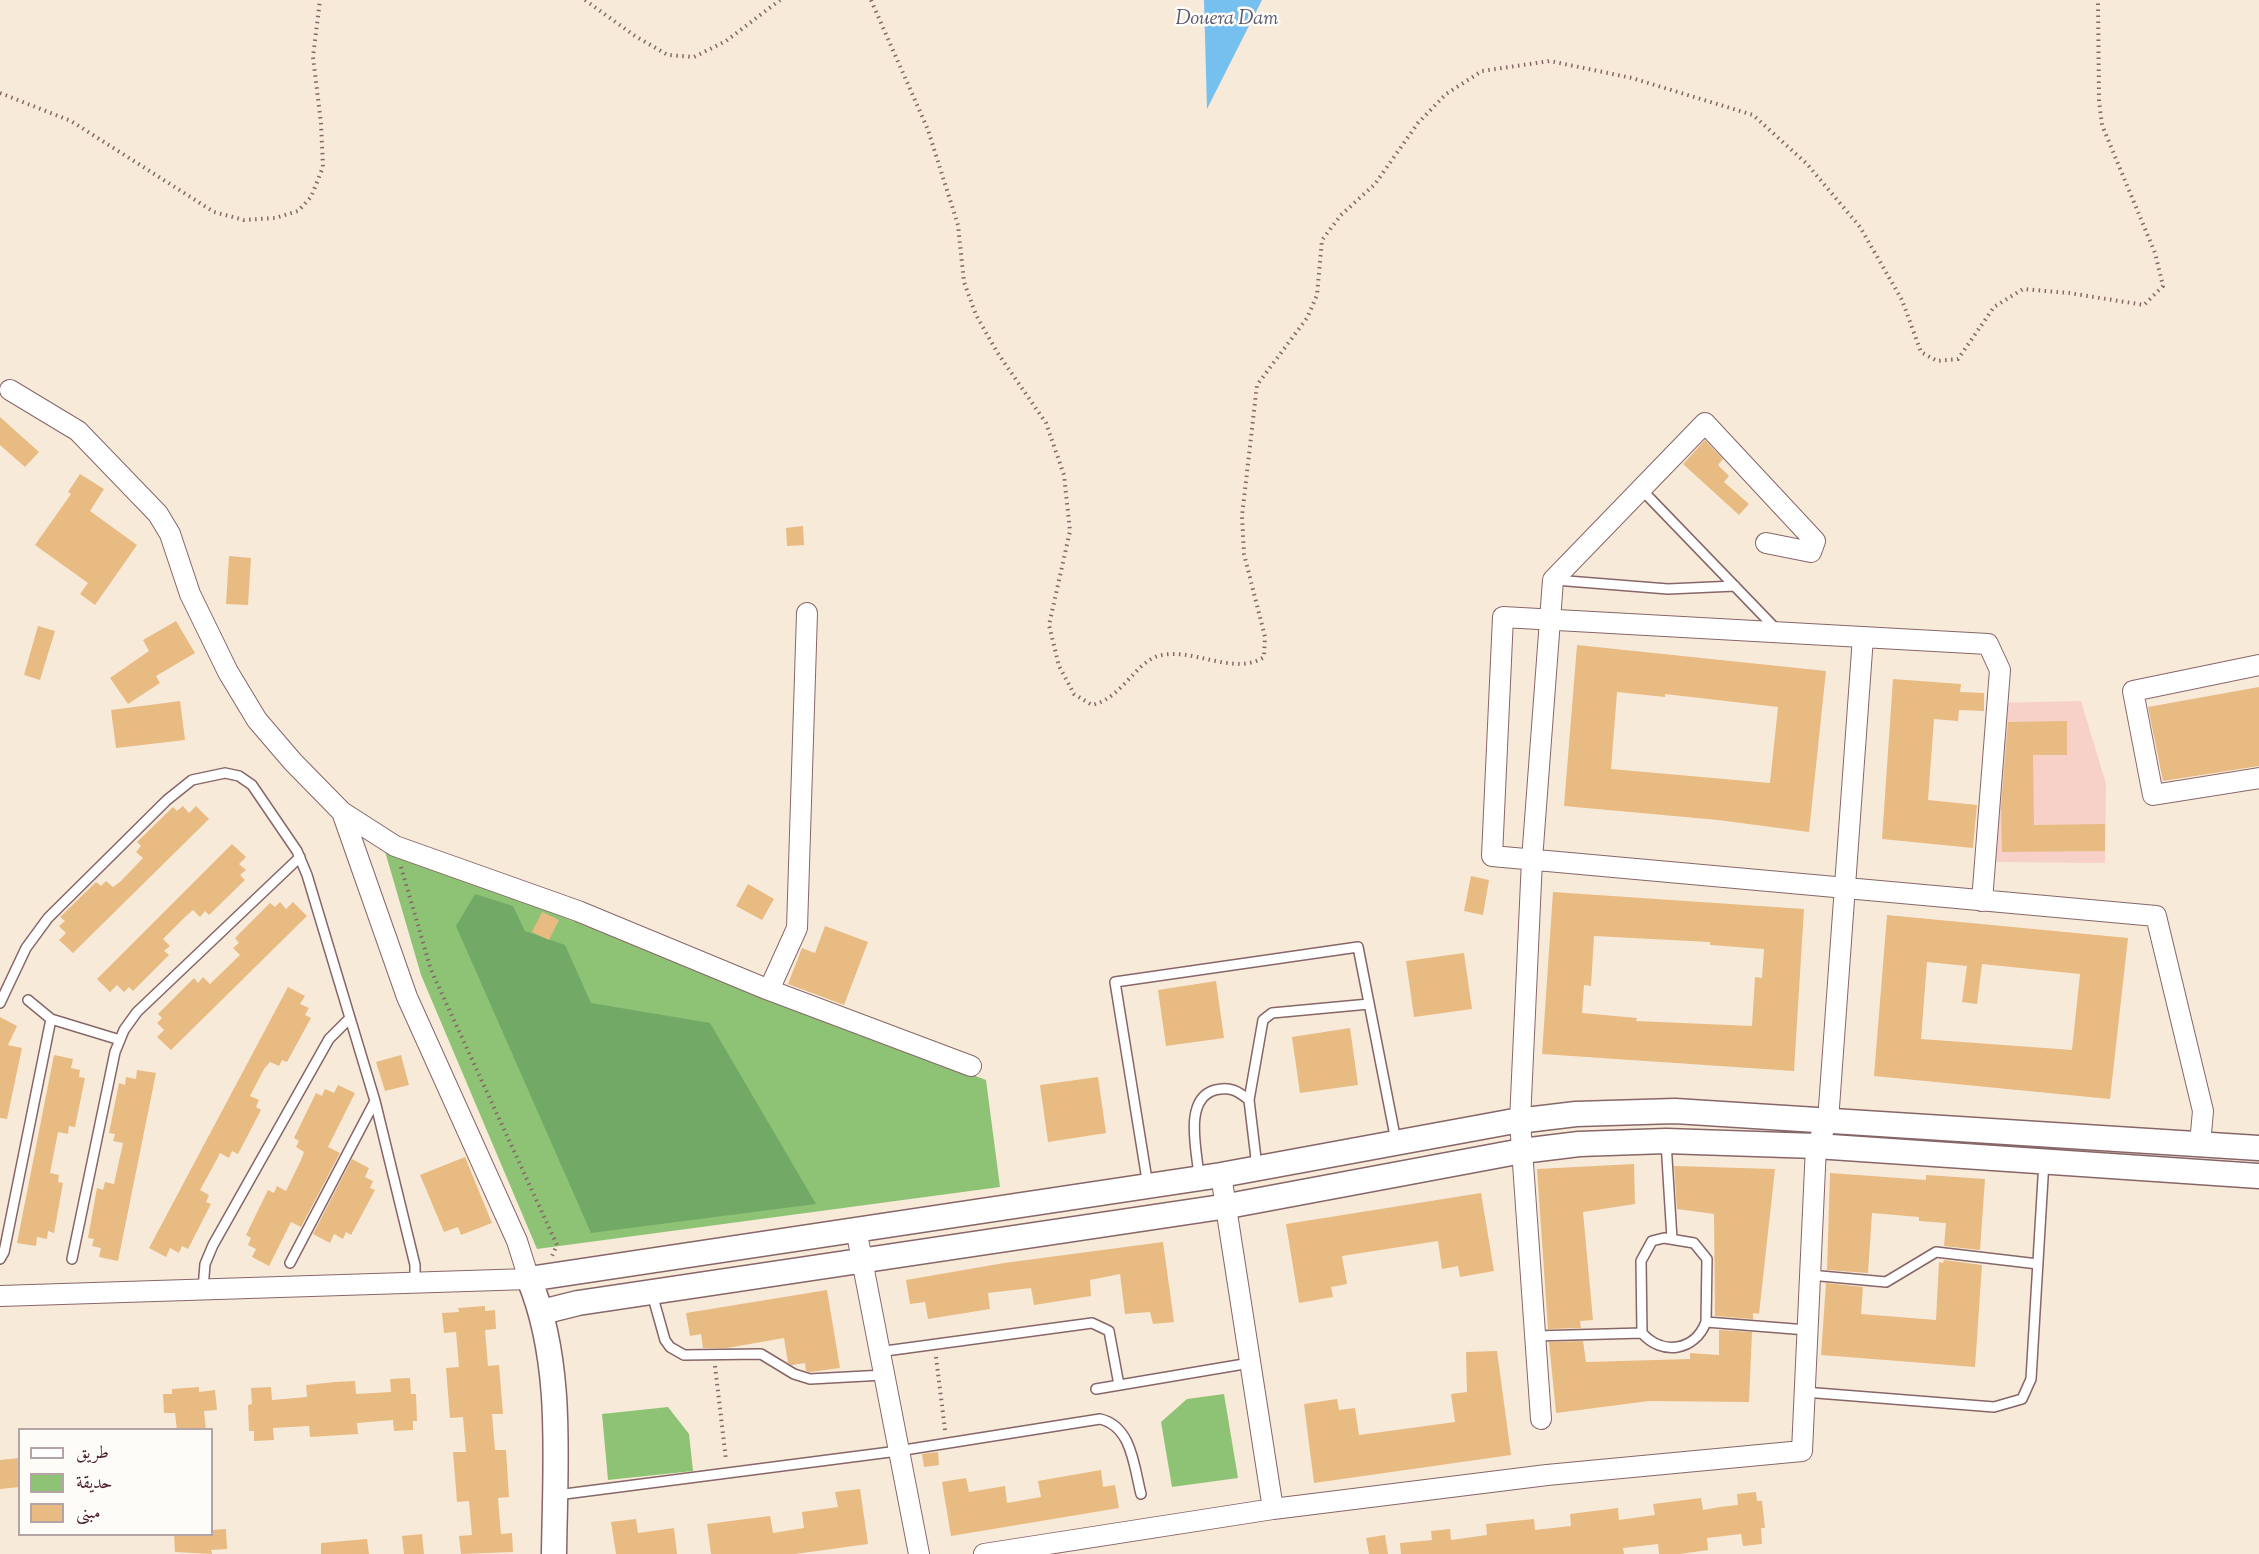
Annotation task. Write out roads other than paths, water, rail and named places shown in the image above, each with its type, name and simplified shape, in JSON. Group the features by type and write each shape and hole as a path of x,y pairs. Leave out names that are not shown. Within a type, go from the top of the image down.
{"street":[{"path":"10,390 78,431 158,514 170,534 190,594 228,672 257,720 293,762 342,812 395,846 578,911 769,990 971,1066"},
{"path":"1541,1419 1520,1121 1532,860 1552,620 1553,580 1705,423 1815,541 1811,552 1766,543"},
{"path":"769,990 797,928 807,613"},
{"path":"1982,901 2000,670 1988,644 1503,617 1492,856 1982,901 2156,916 2203,1111 2200,1144"},
{"path":"984,1554 1273,1509 1547,1475 1802,1451 1816,1146 1828,1121 1863,637"},
{"path":"2259,665 2133,691 2153,795 2259,778"},
{"path":"342,812 407,997 517,1241 536,1277 552,1370 554,1554"},
{"path":"0,1296 536,1277 1210,1177 1520,1121 1576,1114 1675,1112 2259,1148"},
{"path":"542,1312 651,1292 1228,1206 1522,1151 1580,1144 1666,1141 1816,1146 2259,1176"},
{"path":"1210,1177 1228,1206 1273,1509"},
{"path":"856,1229 878,1352 919,1554"}],"lane":[{"path":"1641,489 1780,632"},
{"path":"1553,580 1668,589 1736,586"},
{"path":"0,1003 26,948 48,918 167,800 192,780 225,773 239,776 252,785 300,857 375,1101 415,1265 415,1282"},
{"path":"72,1259 115,1052 120,1040 137,1012 300,857"},
{"path":"1148,1186 1115,982 1358,947 1397,1143"},
{"path":"28,1000 51,1019 120,1040"},
{"path":"1257,1169 1249,1100 1263,1020 1272,1013 1369,1004"},
{"path":"203,1289 205,1264 213,1245 329,1038 350,1018"},
{"path":"0,1259 4,1252 51,1019"},
{"path":"1210,1177 1195,1122 1197,1104 1207,1092 1222,1088 1235,1089 1249,1100"},
{"path":"290,1263 375,1101"},
{"path":"1666,1141 1672,1239"},
{"path":"1804,1392 1994,1407 2022,1400 2031,1379 2044,1161"},
{"path":"1672,1239 1694,1244 1707,1259 1706,1322 1697,1338 1686,1345 1671,1349 1649,1341 1642,1333 1641,1261 1652,1242 1672,1239"},
{"path":"1810,1275 1886,1282 1936,1252 2038,1264"},
{"path":"651,1292 662,1332 669,1347 684,1355 761,1354 804,1378 884,1375"},
{"path":"1706,1322 1807,1330"},
{"path":"878,1352 1092,1323 1109,1330 1119,1385"},
{"path":"1535,1336 1642,1333"},
{"path":"1096,1389 1251,1363"},
{"path":"554,1495 898,1451 1100,1419 1118,1426 1125,1437 1141,1494"}],"water":[{"name":"Douera Dam","path":"1204,0 1262,0 1207,109"}]}
